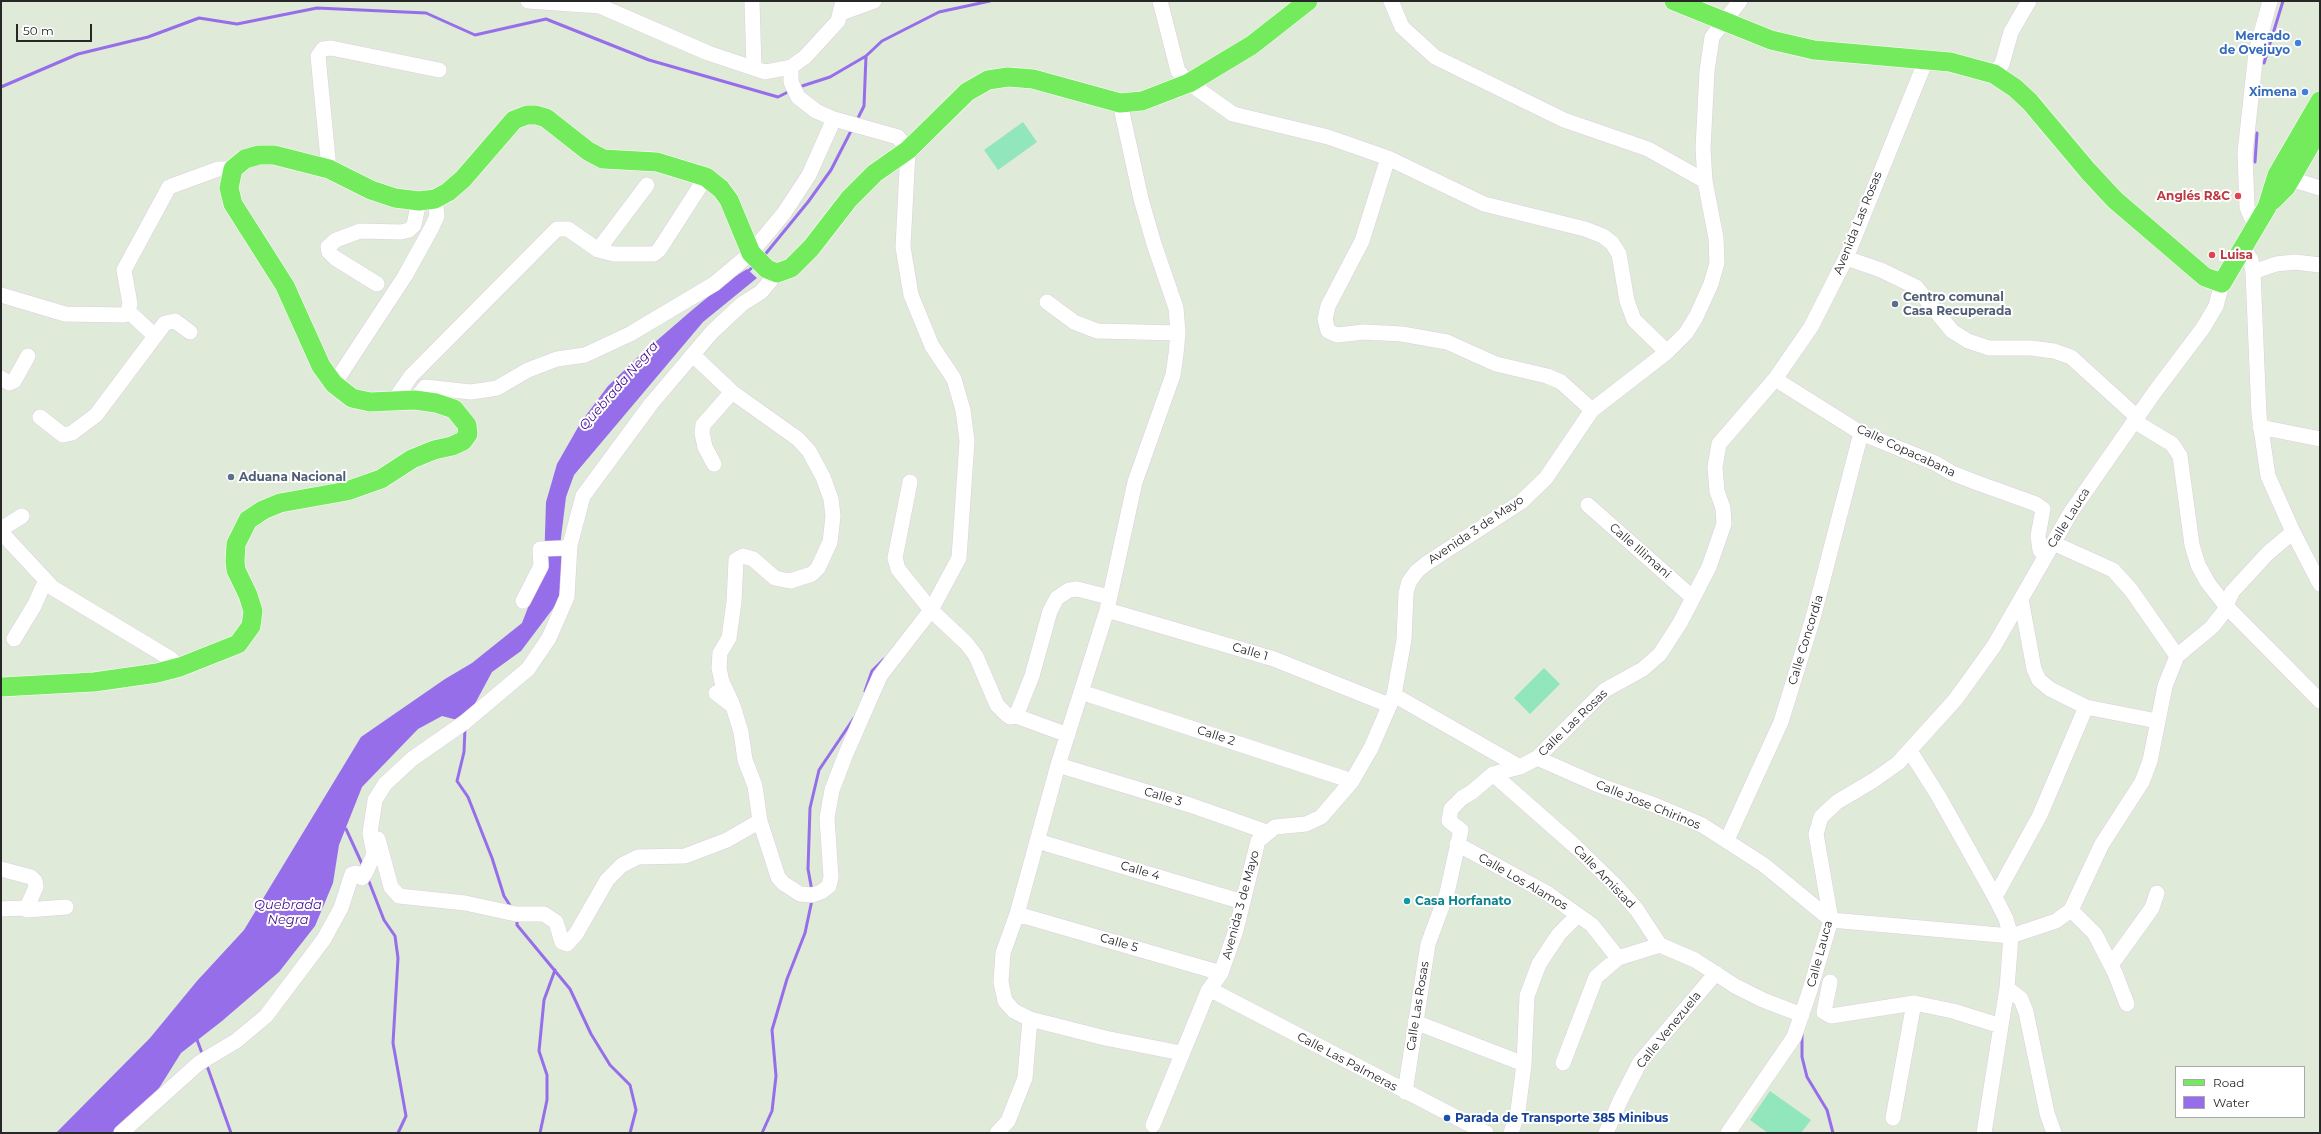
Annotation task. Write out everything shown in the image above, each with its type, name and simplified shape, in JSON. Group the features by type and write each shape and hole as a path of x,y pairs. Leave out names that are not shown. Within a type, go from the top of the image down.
{"main road":[{"path":"1,687 94,682 157,673 180,667 238,644 251,626 253,611 248,595 236,570 235,561 236,544 248,520 263,510 280,503 348,491 381,479 412,459 463,441 468,434 467,425 454,409 436,403 415,400 370,402 352,398 334,384 321,366 285,286 233,204 229,188 233,169 245,159 259,155 274,155 329,169 371,190 395,198 427,200 463,179 514,120 527,115 546,118 588,151 603,159 657,162 706,177 721,189 729,200 763,263 791,268 812,248 849,199 875,173 908,150 967,92 988,80 1008,77 1033,80 1120,103 1142,100 1188,83 1252,44 1308,1"},
{"path":"1674,1 1723,22 1771,40 1814,50 1926,60 1974,67 1994,74 2015,88 2030,102 2088,171 2115,200 2205,277 2222,283 2283,179 2319,107"},
{"path":"2283,179 2320,128"}],"street":[{"path":"528,1 602,3 708,53 765,72 791,67 805,57 838,21 842,7 874,1"},
{"path":"752,1 754,68"},
{"path":"1160,1 1178,71 1188,83 1233,114 1328,137 1388,158 1484,204 1585,229 1603,236 1612,243 1619,254 1627,301 1634,320 1667,352"},
{"path":"1391,1 1402,27 1435,57 1564,120 1648,149 1705,181"},
{"name":"Avenida 3 de Mayo","path":"1153,1125 1181,1053 1208,991 1221,973 1243,902 1258,841 1267,832 1275,827 1306,824 1321,817 1352,781 1371,748 1391,700 1404,640 1406,594 1409,582 1417,571 1520,502 1546,478 1592,410 1667,352 1686,333 1696,317 1711,284 1717,263 1716,238 1705,181 1703,148 1704,96 1712,37 1740,1"},
{"path":"1994,74 2002,64 2011,32 2029,1"},
{"path":"2257,224 2251,217 2247,207 2245,153 2256,52 2270,1"},
{"path":"329,169 318,56 323,49 331,48 439,70"},
{"name":"Avenida Las Rosas","path":"1776,379 1811,327 1846,258 1926,60"},
{"path":"693,355 732,392 798,439 809,451 823,477 831,499 833,516 830,542 818,568 812,574 790,582 775,578 753,559 743,556 736,560 734,602 730,638 720,653 719,668 722,682 733,706 741,732 745,760 755,786 760,822 772,856 775,870 783,883 800,894 812,896 829,886 831,877 827,818 832,790 880,676 931,610 960,558 967,441 963,410 954,379 932,346 911,295 903,247 908,150 898,137 839,121 816,111 798,97 791,82 791,67"},
{"path":"1120,103 1141,199 1154,244 1176,308 1178,334 1173,375 1135,482 1108,604 1058,765 1017,914 1003,953 1001,982 1005,1001 1014,1011 1030,1019 1105,1038 1181,1053"},
{"path":"121,1133 199,1063 236,1041 266,1016 324,939 341,908 352,874 356,873 362,878 366,872 374,854 370,833 375,800 385,784 412,759 465,722 528,669 548,638 568,597 567,547 583,496 651,404 712,332 742,304 761,292 763,263 784,213 809,175 839,121"},
{"path":"1388,158 1362,241 1328,306 1325,319 1328,331 1337,335 1364,332 1402,334 1447,342 1496,364 1547,376 1561,382 1592,410"},
{"path":"128,311 129,296 123,277 124,270 169,187 218,169 233,169"},
{"path":"392,402 411,376 556,229 568,229 573,231 598,250 614,254 654,254 659,250 706,177"},
{"path":"2283,179 2297,181 2320,188"},
{"path":"598,250 647,185"},
{"path":"377,284 335,258 328,247 336,240 360,231 401,232 409,230 414,225 427,200"},
{"path":"334,384 405,276 431,229 437,216 427,200"},
{"path":"2244,247 2251,260 2253,272 2260,427 2268,476 2293,532 2320,582"},
{"path":"1846,258 1881,270 1916,287 1952,331 1968,341 1989,348 2031,348 2054,351 2070,357 2136,419 2172,444 2180,456 2192,545 2196,558 2208,583 2226,606 2320,701"},
{"path":"2253,272 2276,264 2295,262 2320,264"},
{"path":"415,400 425,387 471,392 497,388 528,370 557,359 585,354 630,334 678,307 714,284 763,263"},
{"name":"Calle Lauca","path":"1728,1133 1794,1037 1831,920 1816,834 1822,817 1837,802 1874,780 1910,751 1971,678 2021,599 2071,512 2136,419 2203,328 2216,306 2222,283"},
{"path":"1,296 65,314 118,315 128,311"},
{"path":"1047,302 1074,322 1097,330 1178,334"},
{"path":"128,311 155,336"},
{"path":"40,417 63,435 68,435 96,415 155,336 168,322 175,321 190,332"},
{"path":"1,378 9,383 14,381 28,356"},
{"name":"Calle Copacabana","path":"1776,379 1861,433 1935,462 1952,473 2036,504 2043,509 2038,536 2040,550 2045,557"},
{"name":"Calle Las Rosas","path":"1405,1092 1428,944 1447,893 1461,830 1450,821 1451,809 1462,798 1494,774 1520,767 1537,758 1605,690 1643,669 1660,654 1680,623 1708,567 1724,524 1723,508 1717,491 1715,467 1719,444 1776,379"},
{"path":"714,464 705,447 702,433 704,425 732,392"},
{"path":"2260,427 2320,439"},
{"name":"Calle Concordia","path":"1727,840 1781,722 1813,618 1861,433"},
{"path":"910,482 895,558 898,569 931,610 966,643 976,656 997,705 1010,717 1016,716 1068,735"},
{"name":"Calle Illimani","path":"1588,505 1692,597"},
{"path":"22,516 1,530 45,582 78,605 171,659 180,667"},
{"path":"1831,920 2011,936 2056,921 2071,910 2102,844 2142,782 2150,761 2165,686 2177,656 2212,627 2226,606 2232,592 2268,553 2293,532"},
{"path":"2054,543 2113,570 2131,590 2177,656"},
{"path":"523,601 541,566 540,549 567,547"},
{"path":"14,639 34,606 45,582"},
{"name":"Calle 1","path":"1016,716 1032,676 1050,611 1057,598 1069,590 1077,589 1108,604 1274,659 1391,700 1520,767"},
{"path":"2021,599 2034,669 2039,680 2050,689 2086,707 2157,721"},
{"name":"Calle 2","path":"1081,692 1352,781"},
{"path":"716,693 733,706"},
{"path":"1995,897 2040,815 2086,707"},
{"path":"1910,751 1939,797 1995,897 2006,919 2011,936 2007,988 1984,1133"},
{"name":"Calle Jose Chirinos","path":"1537,758 1596,784 1683,817 1727,840 1764,865 1831,920"},
{"name":"Calle 3","path":"1058,765 1190,805 1267,832"},
{"name":"Calle Amistad","path":"1494,774 1576,846 1616,886 1637,910 1660,945"},
{"path":"370,833 378,839 391,887 399,896 465,903 516,914 544,914 556,922 562,942 567,944 576,934 607,880 622,865 638,857 685,856 727,840 760,822"},
{"name":"Calle 4","path":"1037,841 1243,902"},
{"name":"Calle Los Alamos","path":"1457,844 1547,893 1600,933 1618,958"},
{"path":"1,869 31,877 35,881 36,887 24,908"},
{"path":"2112,965 2152,908 2157,893"},
{"path":"1,909 24,908 27,910 66,907"},
{"path":"2071,910 2095,934 2112,965 2127,1004"},
{"name":"Calle 5","path":"1017,914 1221,973"},
{"path":"1511,1133 1518,1111 1524,1064 1528,996 1543,958 1559,934 1578,915"},
{"path":"1563,1063 1596,977 1618,958 1660,945 1695,960 1735,986 1763,1000 1802,1015"},
{"name":"Calle Venezuela","path":"1606,1133 1640,1062 1716,973"},
{"path":"1830,982 1824,1012 1831,1016 1914,1003 1953,1011 2001,1026"},
{"path":"2007,988 2021,999 2026,1012 2047,1113 2054,1133"},
{"name":"Calle Las Palmeras","path":"1208,991 1217,993 1486,1133"},
{"path":"1893,1118 1914,1003"},
{"path":"998,1133 1008,1121 1025,1078 1030,1019"},
{"path":"1415,1022 1524,1064"}],"green space":[{"path":"1023,122 1037,142 998,170 984,150"},
{"path":"1544,668 1560,684 1530,714 1514,698"},
{"path":"1770,1091 1811,1120 1801,1133 1768,1133 1750,1120"}],"water":[{"name":"Quebrada Negra","path":"747,269 757,278 703,322 574,475 566,497 560,546 564,567 558,602 521,651 492,672 465,722 442,716 418,729 362,787 339,845 333,883 315,926 279,972 222,1021 181,1053 131,1133 56,1133 150,1038 197,981 244,930 361,737 445,679 472,663 522,623 544,566 546,502 557,464 581,422 608,386 639,356 726,282"}],"waterway":[{"path":"799,87 830,77 866,56 882,41 939,12 990,1"},
{"path":"2264,63 2283,1"},
{"path":"1,87 78,54 148,37 199,18 237,24 317,8 426,13 475,35 546,19 649,60 778,97 790,91"},
{"name":"Quebrada Negra","path":"857,120 864,106 866,56"},
{"name":"Quebrada Negra","path":"763,257 808,202 831,170 852,129"},
{"path":"2255,162 2257,133"},
{"name":"Quebrada Negra","path":"746,273 755,265"},
{"path":"865,691 872,671 884,659"},
{"path":"812,891 808,869 810,808 819,770 854,718"},
{"path":"465,728 464,752 457,781 468,797 492,858 504,896 511,907"},
{"path":"346,829 363,866"},
{"path":"368,879 384,920 395,936 398,958 393,1043 406,1116 398,1133"},
{"path":"762,1133 772,1111 776,1076 772,1030 787,979 805,933 812,900"},
{"path":"517,919 517,925 570,989 591,1034 610,1065 630,1085 636,1110 630,1133"},
{"path":"540,1133 547,1100 547,1075 539,1051 544,1000 555,970"},
{"path":"1802,1034 1802,1057 1807,1077 1827,1110 1833,1133"},
{"path":"196,1037 203,1056"},
{"path":"206,1063 231,1133"}],"place":[{"name":"Mercado de Ovejuyo","path":"2298,43"},
{"name":"Ximena","path":"2305,92"},
{"name":"Anglés R&C","path":"2238,196"},
{"name":"Luisa","path":"2212,255"},
{"name":"Centro comunal Casa Recuperada","path":"1895,304"},
{"name":"Aduana Nacional","path":"231,477"},
{"name":"Casa Horfanato","path":"1407,901"},
{"name":"Parada de Transporte 385 Minibus","path":"1447,1118"}]}
